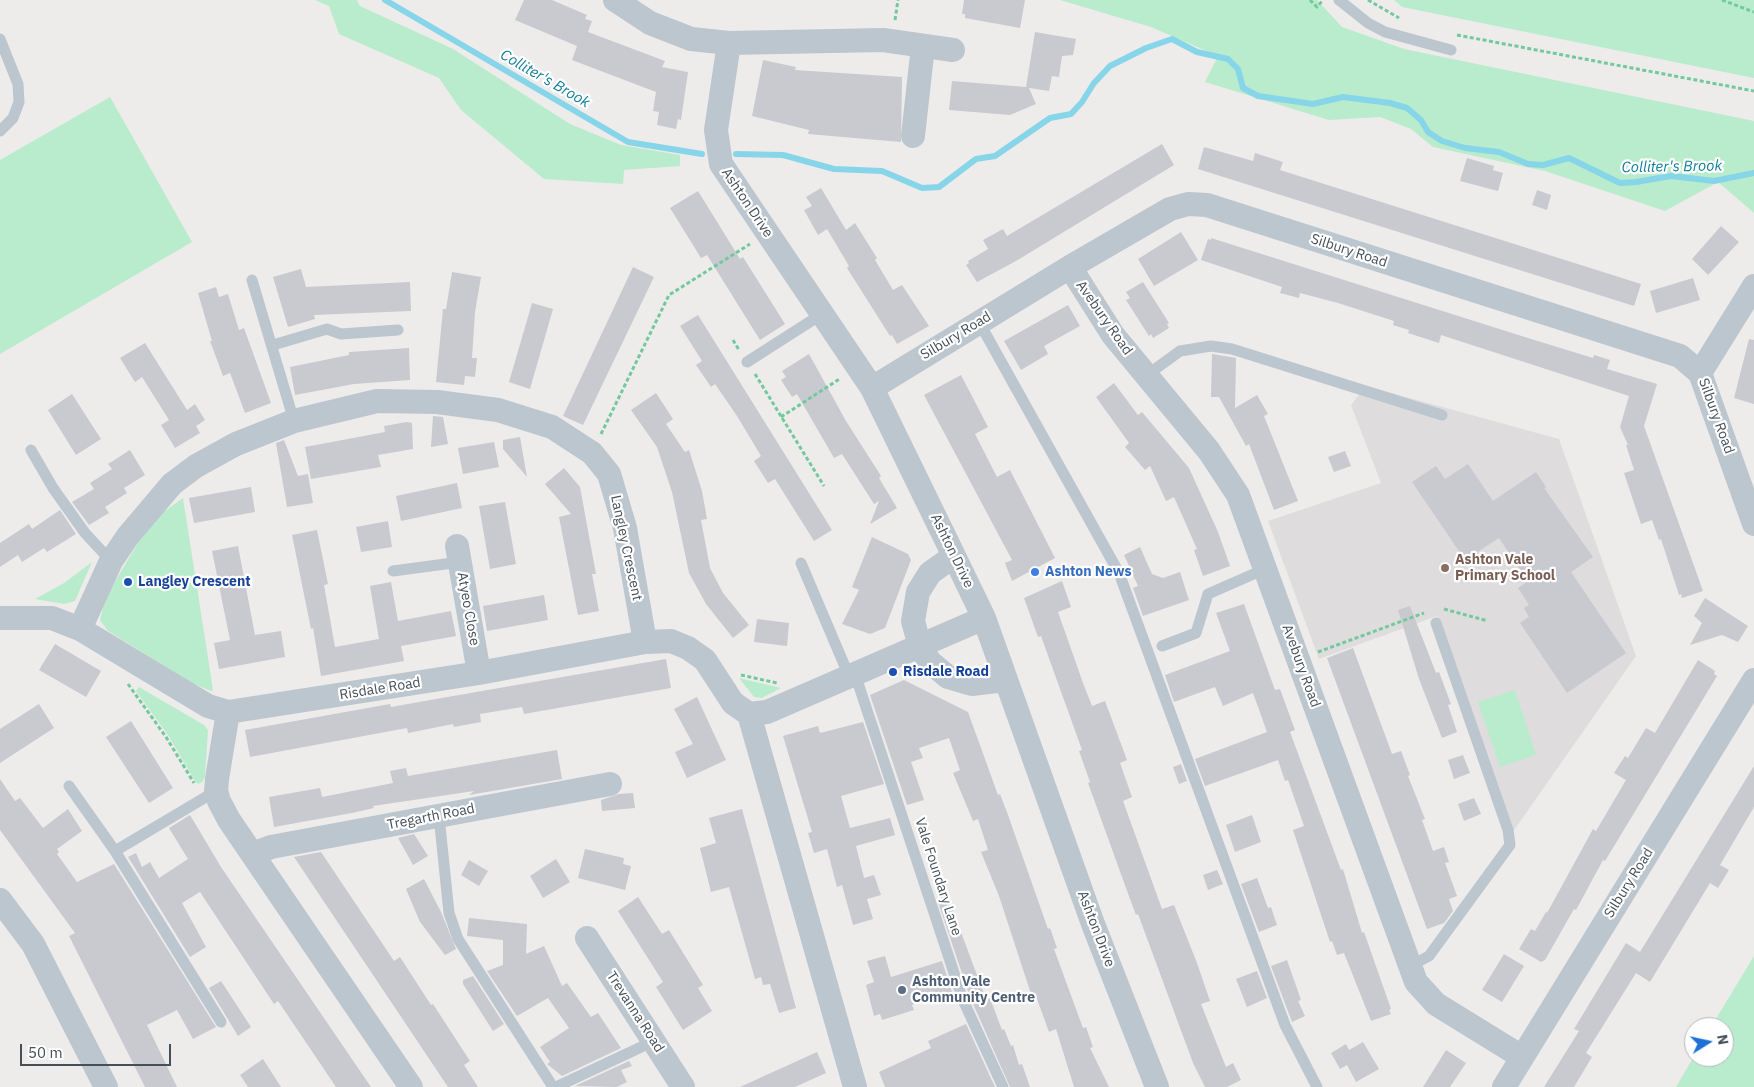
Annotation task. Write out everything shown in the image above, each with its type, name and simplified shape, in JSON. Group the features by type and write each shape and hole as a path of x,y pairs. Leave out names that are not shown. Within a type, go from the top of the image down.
{"street":[{"path":"615,0 650,23 691,39 729,43 882,40 953,50"},
{"name":"Ashton Drive","path":"729,43 716,130 721,164 872,388 984,618 1093,924 1157,1087"},
{"path":"913,136 923,46"},
{"name":"Silbury Road","path":"872,388 1070,267 1170,209 1188,204 1206,205 1680,356 1700,373 1754,524"},
{"name":"Avebury Road","path":"1070,267 1113,335 1209,450 1238,495 1416,982 1436,1004 1522,1057"},
{"path":"1700,373 1754,286"},
{"name":"Langley Crescent","path":"80,629 111,561 128,536 172,484 196,466 236,444 294,421 377,401 437,402 498,410 552,427 592,453 609,474 625,528 645,642"},
{"name":"Atyeo Close","path":"458,554 479,673"},
{"path":"954,556 930,573 918,592 913,621 920,647 930,662 948,677 972,684 1005,680"},
{"name":"Risdale Road","path":"0,618 52,618 80,629 208,706 228,712 479,673 645,642 671,641 688,648 705,660 733,703 749,714"},
{"path":"855,1087 749,714 767,712 984,618"},
{"name":"Silbury Road","path":"1504,1087 1754,680"},
{"path":"228,712 210,794 230,820 411,1087"},
{"name":"Tregarth Road","path":"253,854 272,847 610,784"},
{"path":"0,900 33,944 106,1087"},
{"name":"Trevanna Road","path":"587,938 683,1087"}],"lane":[{"path":"1339,0 1368,23 1385,32 1451,50"},
{"path":"0,38 18,84 19,102 13,118 0,131"},
{"path":"252,280 273,345 294,421"},
{"path":"747,362 822,314"},
{"path":"980,322 1119,573 1285,1025 1317,1087"},
{"path":"273,345 327,329 341,334 398,330"},
{"path":"1147,375 1180,351 1211,346 1232,350 1442,415"},
{"path":"31,450 53,488 85,533 111,561"},
{"path":"392,571 458,554"},
{"name":"Vale Foundary Lane","path":"801,563 852,675 963,1000 1002,1087"},
{"path":"1162,646 1196,633 1208,594 1265,569"},
{"path":"1410,966 1429,956 1510,845 1508,830 1436,623"},
{"path":"69,786 115,851 221,1022"},
{"path":"115,851 210,794"},
{"path":"439,816 449,913 458,938 555,1087 654,1041"}],"path":[{"path":"1310,0 1317,7 1323,0"},
{"path":"1368,0 1383,10 1406,20"},
{"path":"1722,0 1754,12"},
{"path":"1456,34 1754,91"},
{"path":"592,453 669,295 742,248 769,235"},
{"path":"733,340 824,486"},
{"path":"781,416 858,367"},
{"path":"1439,608 1488,621"},
{"path":"1298,658 1430,611"},
{"path":"716,675 737,674 786,686 804,696"},
{"path":"125,680 210,794"}],"shaded area":[{"name":"Ashton Vale Primary School","path":"1366,386 1559,439 1636,656 1512,833 1437,616 1319,659 1268,521 1381,483 1351,405"}],"green space":[{"path":"315,0 357,0 360,6 453,49 570,124 621,145 680,155 680,166 624,170 623,184 544,179 461,110 439,78 339,34 329,6"},
{"path":"1060,0 1317,0 1342,27 1404,49 1754,121 1754,213 1718,182 1665,211 1545,171 1433,147 1411,129 1380,117 1329,120 1205,82 1218,56 1151,27"},
{"path":"1394,0 1754,0 1754,78 1402,7"},
{"path":"110,97 192,242 0,354 0,160"},
{"path":"183,498 213,690 211,691 194,684 108,631 100,620 105,598 138,543 162,513"},
{"path":"92,562 75,601 64,604 35,599 64,583"},
{"path":"739,678 781,688 762,698 754,697"},
{"path":"139,687 204,725 208,730 205,777 202,782 198,784 195,781 168,735 136,691"},
{"path":"1515,690 1536,755 1500,767 1478,702"},
{"path":"1754,956 1754,1087 1676,1087 1688,1067 1734,1067 1734,1017 1717,1017"}],"building":[{"path":"524,0 552,0 587,15 585,19 592,21 588,32 665,61 662,67 688,72 681,120 678,119 676,129 657,125 659,112 653,111 656,92 572,60 577,46 515,20"},
{"path":"964,0 1025,0 1020,28 965,18 965,14 962,14"},
{"path":"1035,32 1076,39 1073,55 1062,56 1059,77 1052,76 1049,91 1029,88 1036,104 1010,115 949,110 952,81 1026,87"},
{"path":"763,60 796,67 795,70 902,77 901,142 808,134 809,130 752,116"},
{"path":"1162,144 1174,165 1016,261 977,282 966,265 969,263 968,261 988,249 983,240 1003,229 1007,236"},
{"path":"1204,147 1253,161 1255,153 1283,162 1280,170 1641,284 1634,306 1198,169"},
{"path":"1467,158 1494,166 1493,170 1503,173 1498,191 1460,181"},
{"path":"821,188 846,230 855,223 877,258 875,260 893,290 902,285 929,326 897,344 892,335 890,336 847,268 849,266 827,229 818,235 804,210 812,206 806,197"},
{"path":"1537,190 1551,195 1547,210 1532,205"},
{"path":"698,191 740,259 743,257 785,324 760,340 707,255 701,258 670,208"},
{"path":"1721,226 1739,242 1708,275 1692,259"},
{"path":"1181,232 1198,260 1154,286 1138,259"},
{"path":"1211,238 1593,358 1594,355 1610,360 1607,369 1657,384 1644,426 1703,591 1682,598 1681,594 1679,595 1661,539 1659,540 1652,520 1641,524 1624,473 1634,470 1626,445 1628,445 1620,427 1629,396 1441,335 1439,343 1408,333 1409,330 1393,325 1394,321 1338,303 1300,293 1299,298 1280,293 1282,287 1201,260 1208,239 1211,240"},
{"path":"633,267 654,277 583,425 563,416"},
{"path":"301,269 306,287 410,282 411,311 314,315 315,319 288,327 273,277"},
{"path":"452,272 481,277 475,312 472,358 477,358 475,377 465,376 464,385 436,382 443,309 446,309"},
{"path":"1693,278 1700,300 1656,313 1650,291"},
{"path":"1143,282 1169,323 1167,324 1169,328 1153,338 1151,334 1149,336 1126,300 1130,298 1126,292"},
{"path":"216,287 219,297 228,294 239,330 244,328 271,403 245,413 230,373 223,376 210,341 212,341 198,293"},
{"path":"532,303 553,309 530,389 509,382"},
{"path":"1068,305 1080,326 1044,346 1048,354 1021,370 1004,341"},
{"path":"698,315 832,530 814,541 775,479 768,483 754,461 761,456 737,416 715,384 711,387 696,365 702,361 680,326"},
{"path":"1749,339 1754,340 1754,404 1734,398"},
{"path":"145,343 187,410 195,404 205,420 196,426 200,433 175,448 161,425 169,420 142,377 135,382 120,358"},
{"path":"409,348 410,380 354,384 295,395 290,367 349,355 349,352"},
{"path":"809,354 846,421 881,476 879,478 897,508 870,524 879,501 874,504 842,454 834,458 797,394 792,397 781,380 786,377 782,371"},
{"path":"1212,354 1236,358 1235,408 1257,395 1268,414 1264,416 1298,501 1274,510 1249,444 1246,446 1219,397 1211,397"},
{"path":"961,375 988,427 975,434 997,477 1010,470 1055,558 1012,581 1005,563 1012,560 924,395"},
{"path":"1114,383 1138,415 1142,412 1189,468 1218,532 1230,566 1203,576 1194,550 1197,549 1174,497 1166,501 1150,466 1145,470 1125,447 1129,443 1096,397"},
{"path":"656,393 673,419 666,424 685,452 689,450 702,491 707,519 701,520 710,568 723,593 749,625 733,638 706,604 689,573 672,492 657,447 631,410"},
{"path":"72,394 101,439 76,455 48,410"},
{"path":"433,416 443,417 448,444 431,447"},
{"path":"407,422 412,423 413,449 378,455 381,467 311,479 305,447 385,432 384,426"},
{"path":"520,437 527,477 503,449 503,440"},
{"path":"284,440 298,476 308,474 313,503 287,507 276,443"},
{"path":"494,442 499,467 463,474 458,448"},
{"path":"130,450 145,475 124,488 127,493 105,507 109,513 89,525 72,502 94,489 90,483 112,469 108,464"},
{"path":"1345,451 1351,466 1334,472 1328,457"},
{"path":"1468,464 1493,501 1536,472 1546,487 1544,488 1593,557 1571,572 1626,653 1567,693 1520,623 1529,617 1524,608 1529,605 1518,588 1528,581 1499,538 1465,560 1412,482 1436,466 1445,479"},
{"path":"564,468 580,487 596,574 592,574 599,611 578,615 559,517 571,514 545,484"},
{"path":"457,483 462,508 401,521 396,496"},
{"path":"251,487 255,512 194,523 189,498"},
{"path":"505,502 516,564 490,569 479,506"},
{"path":"60,510 76,534 47,552 44,548 22,562 18,555 0,567 0,543 29,524 32,529"},
{"path":"388,521 392,547 361,552 356,527"},
{"path":"317,530 328,584 324,585 335,647 379,639 370,586 391,582 398,621 451,611 456,636 401,646 404,661 321,676 313,628 311,629 292,535"},
{"path":"872,537 908,554 911,560 885,628 870,634 842,624 859,590 852,587"},
{"path":"238,546 255,635 281,631 285,657 219,669 214,643 230,640 212,551"},
{"path":"1140,547 1152,574 1163,578 1180,572 1189,600 1143,616 1133,588 1138,586 1124,555"},
{"path":"1062,581 1071,607 1058,612 1083,683 1092,706 1105,701 1127,760 1120,763 1132,797 1123,801 1162,909 1174,905 1197,963 1210,1001 1201,1004 1226,1067 1233,1063 1241,1080 1227,1087 1205,1087 1193,1063 1138,914 1136,915 1130,899 1088,783 1090,782 1079,751 1082,750 1041,636 1038,637 1024,598"},
{"path":"544,595 548,620 487,631 483,606"},
{"path":"1705,598 1748,626 1738,642 1722,635 1690,645 1702,623 1694,616"},
{"path":"1244,604 1275,690 1280,689 1295,730 1290,732 1341,870 1343,869 1362,933 1364,932 1391,1009 1389,1010 1391,1014 1371,1021 1344,953 1337,955 1332,941 1330,942 1293,830 1304,826 1288,780 1285,781 1278,760 1205,786 1195,759 1267,732 1253,693 1223,706 1215,687 1174,702 1165,675 1230,651 1216,613"},
{"path":"1410,606 1436,673 1439,672 1451,704 1448,705 1457,732 1442,738 1419,679 1398,610"},
{"path":"757,619 789,623 787,646 754,642"},
{"path":"55,644 101,671 86,697 39,670"},
{"path":"1353,648 1392,754 1401,751 1410,775 1408,776 1425,819 1422,820 1433,851 1444,847 1449,862 1445,863 1457,896 1449,899 1453,911 1444,923 1427,929 1327,658"},
{"path":"666,659 671,688 524,714 522,707 480,714 481,722 454,727 453,724 408,733 407,728 250,757 245,730 390,704 391,707"},
{"path":"1698,660 1715,671 1714,674 1717,676 1605,861 1603,860 1576,910 1574,909 1545,960 1541,962 1519,949 1531,929 1535,931 1547,913 1593,829 1596,831 1626,780 1614,773 1625,756 1628,758 1646,728 1655,733"},
{"path":"904,680 968,712 998,795 1000,794 1008,815 1048,929 1050,928 1057,948 1054,949 1083,1028 1086,1027 1093,1047 1090,1048 1109,1087 1074,1087 1056,1029 1049,1032 1037,999 1033,1000 999,896 981,852 988,850 978,819 973,821 953,773 960,770 949,738 919,748 923,758 911,762 924,800 907,805 870,695"},
{"path":"697,697 726,760 687,778 675,752 693,744 674,709"},
{"path":"39,704 54,728 0,763 0,729"},
{"path":"131,721 173,788 149,803 106,737"},
{"path":"863,722 884,784 841,796 850,828 890,818 895,835 856,846 864,878 874,875 881,895 867,899 873,919 853,925 842,885 837,887 827,849 814,853 808,833 812,832 783,736 818,726 820,733"},
{"path":"557,750 562,779 469,795 474,791 373,806 374,808 352,813 274,827 269,797 320,788 322,797 393,783 390,771 406,768 408,776"},
{"path":"1463,755 1470,773 1454,779 1448,760"},
{"path":"1181,764 1187,781 1179,784 1173,767"},
{"path":"1754,766 1754,807 1720,865 1729,870 1718,888 1710,883 1650,982 1636,973 1586,1053 1592,1057 1574,1087 1544,1087 1579,1031 1574,1029 1626,943 1640,952"},
{"path":"0,779 15,801 20,798 43,828 68,809 82,831 57,849 59,852 57,854 77,882 114,864 216,1027 193,1039 177,1010 147,1025 177,1087 145,1087 69,936 75,933 0,830"},
{"path":"633,793 635,808 602,811 601,800 619,794"},
{"path":"1474,798 1481,814 1464,821 1458,804"},
{"path":"742,809 796,1008 779,1013 770,984 763,985 761,977 755,979 729,887 711,892 700,848 716,843 709,818"},
{"path":"190,815 221,867 371,1087 336,1087 278,1001 274,1004 200,892 182,903 206,947 190,957 128,857 136,853 142,867 150,862 159,878 188,859 169,828"},
{"path":"1252,815 1261,842 1235,852 1226,825"},
{"path":"414,834 428,856 413,865 398,838"},
{"path":"585,849 624,858 623,864 631,866 625,890 578,878"},
{"path":"321,852 394,961 400,957 431,1005 433,1004 470,1061 464,1065 478,1087 448,1087 294,857"},
{"path":"556,859 570,882 543,898 530,876"},
{"path":"469,860 488,871 479,886 461,875"},
{"path":"1217,870 1223,884 1208,890 1203,875"},
{"path":"1257,878 1268,908 1271,907 1277,925 1259,932 1241,884"},
{"path":"424,879 441,912 456,949 445,955 420,922 406,889"},
{"path":"947,895 986,999 990,998 1002,1030 1004,1029 1011,1046 1013,1045 1019,1065 1022,1064 1030,1087 1010,1087 970,997 937,899"},
{"path":"638,897 662,934 669,930 703,985 698,988 712,1011 683,1030 656,987 663,982 618,911"},
{"path":"469,918 527,924 526,954 544,946 562,986 567,983 591,1017 598,1013 621,1048 562,1076 547,1064 550,1062 540,1047 569,1028 548,998 517,1016 487,971 503,965 503,940 467,936"},
{"path":"1504,954 1524,966 1502,1002 1482,990"},
{"name":"Ashton Vale Community Centre","path":"885,956 891,977 942,961 952,992 912,1005 914,1010 882,1020 880,1014 874,1016 866,985 874,982 867,961"},
{"path":"1287,960 1301,1000 1298,1001 1305,1016 1292,1022 1271,966"},
{"path":"1257,971 1267,998 1247,1007 1236,979"},
{"path":"473,976 504,1024 493,1031 463,984 463,980"},
{"path":"221,981 251,1027 238,1036 209,988"},
{"path":"966,1024 995,1087 885,1087 879,1072 931,1048 928,1041"},
{"path":"1363,1042 1379,1069 1356,1082 1347,1065 1340,1069 1331,1053 1346,1044 1349,1050"},
{"path":"1446,1050 1466,1063 1450,1087 1423,1087"},
{"path":"817,1052 826,1073 795,1087 740,1087"},
{"path":"263,1059 281,1087 248,1087 240,1075"},
{"path":"629,1061 632,1066 621,1070 627,1082 617,1087 575,1086"}],"waterway":[{"name":"Colliter's Brook","path":"385,0 628,142 702,154"},
{"name":"Colliter's Brook","path":"736,154 783,155 834,169 882,171 922,188 939,187 976,159 995,156 1050,118 1071,114 1082,102 1094,83 1110,66 1146,48 1172,39 1197,52 1228,59 1238,69 1243,88 1258,96 1313,104 1343,97 1390,103 1407,108 1421,120 1428,132 1442,141 1465,148 1499,152 1528,164 1543,165 1569,158 1620,183 1671,176 1714,181 1754,173"}],"place":[{"name":"Ashton Vale Primary School","path":"1445,568"},
{"name":"Ashton News","path":"1035,572"},
{"name":"Langley Crescent","path":"128,582"},
{"name":"Risdale Road","path":"893,672"},
{"name":"Ashton Vale Community Centre","path":"902,990"}]}
